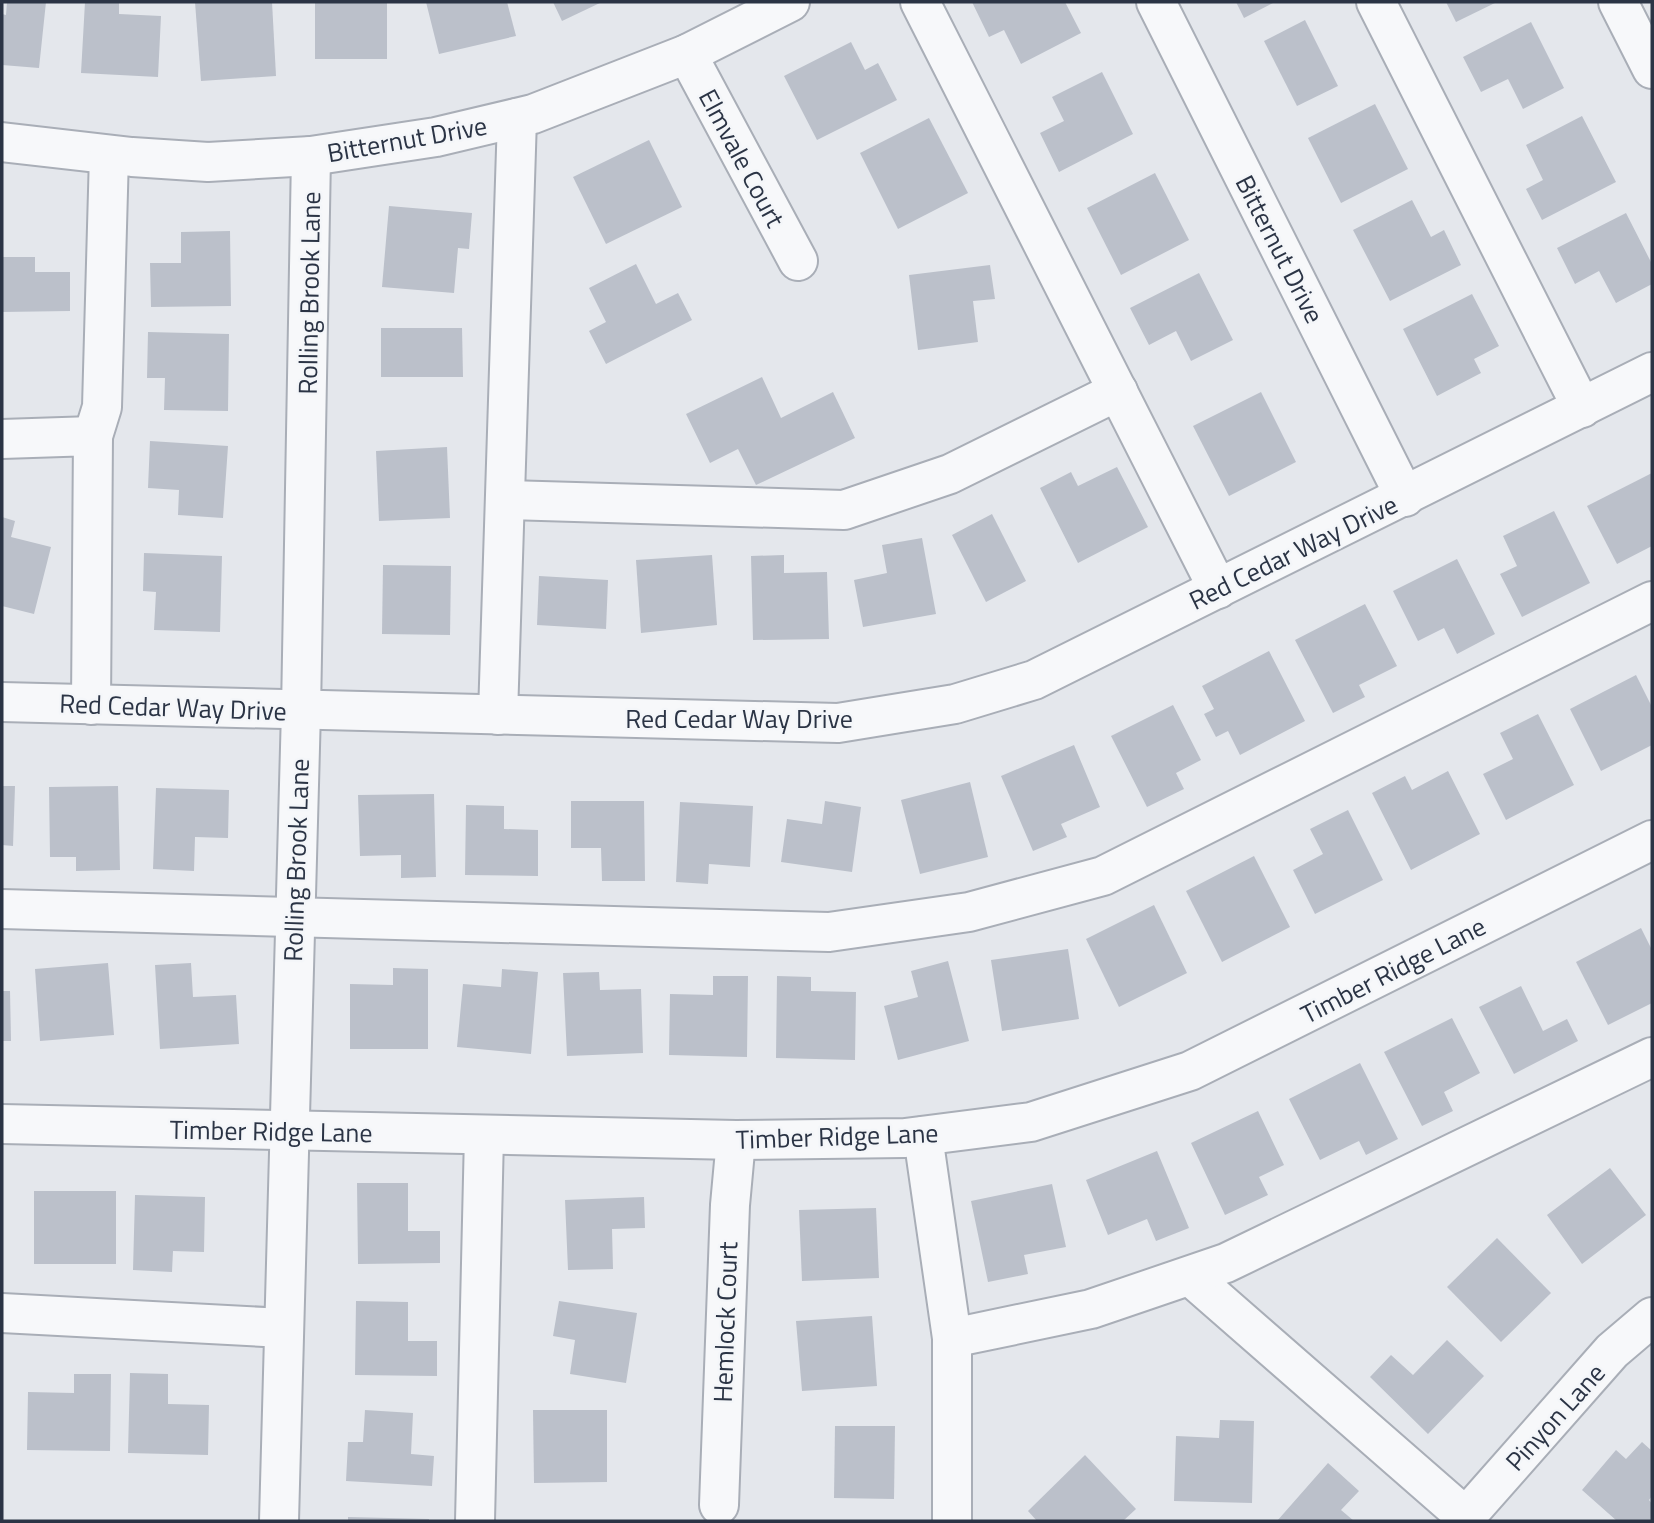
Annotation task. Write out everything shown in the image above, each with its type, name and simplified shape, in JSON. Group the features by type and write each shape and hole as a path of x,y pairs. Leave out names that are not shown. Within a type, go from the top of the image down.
{"street":[{"name":"Bitternut Drive","path":"2,142 109,155 208,162 311,156 436,137 533,114 687,54 790,2"},
{"path":"920,2 1218,589"},
{"name":"Bitternut Drive","path":"1156,2 1405,496"},
{"path":"1377,2 1582,408"},
{"path":"1618,2 1652,69"},
{"name":"Elmvale Court","path":"687,54 798,261"},
{"path":"498,715 517,118"},
{"path":"91,705 93,436 102,407 109,155"},
{"name":"Rolling Brook Lane","path":"279,1521 311,156"},
{"name":"Red Cedar Way Drive","path":"2,702 838,723 942,706 1034,680 1652,372"},
{"path":"506,500 844,510 950,474 1118,391"},
{"path":"2,439 93,436"},
{"path":"2,909 828,932 969,912 1103,876 1652,601"},
{"name":"Timber Ridge Lane","path":"2,1124 736,1140 905,1138 1031,1122 1190,1071 1652,840"},
{"path":"952,1338 1091,1309 1226,1263 1652,1057"},
{"path":"475,1521 484,1135"},
{"path":"923,1136 952,1338 952,1521"},
{"name":"Hemlock Court","path":"719,1505 730,1205 736,1140"},
{"path":"1189,1276 1464,1519"},
{"path":"2,1313 284,1328"},
{"name":"Pinyon Lane","path":"1464,1519 1612,1352 1652,1317"}],"building":[{"path":"7,2 46,2 39,68 2,65 2,14 6,15"},
{"path":"85,2 119,2 119,14 161,16 158,77 81,73"},
{"path":"195,2 272,2 276,76 201,81"},
{"path":"315,2 387,2 387,59 315,59"},
{"path":"426,2 507,2 516,36 439,54"},
{"path":"553,2 602,2 562,21"},
{"path":"972,2 1065,2 1081,33 1021,64 1004,30 989,37"},
{"path":"1236,2 1275,2 1244,18"},
{"path":"1446,2 1497,2 1456,22"},
{"path":"1305,20 1338,86 1297,106 1264,41"},
{"path":"1531,22 1564,88 1523,109 1508,79 1481,92 1463,57"},
{"path":"851,42 865,70 878,63 897,100 817,140 784,76"},
{"path":"1102,72 1133,134 1059,172 1040,133 1064,121 1052,97"},
{"path":"1375,104 1408,169 1341,203 1308,138"},
{"path":"1582,116 1616,182 1542,220 1526,189 1543,180 1526,145"},
{"path":"929,118 968,193 898,229 860,153"},
{"path":"649,140 682,207 606,244 573,177"},
{"path":"1155,173 1189,240 1121,275 1087,208"},
{"path":"1412,200 1431,237 1444,230 1461,265 1390,301 1353,230"},
{"path":"389,206 472,213 469,249 458,248 454,293 382,287"},
{"path":"1626,213 1652,264 1652,284 1616,303 1599,271 1575,284 1557,248"},
{"path":"230,231 231,306 151,307 150,263 181,263 181,232"},
{"path":"2,257 35,257 35,272 70,272 70,311 2,312"},
{"path":"636,264 656,304 678,293 692,320 606,364 589,331 606,322 589,288"},
{"path":"990,265 995,299 973,301 978,342 918,350 909,275"},
{"path":"1199,273 1233,340 1191,361 1176,331 1149,345 1130,308"},
{"path":"1472,294 1499,346 1474,359 1481,373 1437,396 1403,329"},
{"path":"381,328 462,328 463,377 381,377"},
{"path":"148,332 229,334 228,411 164,410 165,378 147,378"},
{"path":"762,377 781,418 833,392 855,438 756,485 738,449 710,463 686,414"},
{"path":"1261,392 1296,462 1229,496 1193,426"},
{"path":"150,441 228,446 223,518 178,515 179,490 148,488"},
{"path":"447,447 450,518 379,521 376,451"},
{"path":"1117,467 1148,527 1078,563 1040,488 1071,472 1078,486"},
{"path":"1652,473 1652,546 1617,564 1587,506"},
{"path":"1554,511 1590,583 1522,617 1500,574 1517,566 1503,536"},
{"path":"992,514 1026,581 986,602 952,535"},
{"path":"2,517 15,521 11,537 51,547 34,614 2,606"},
{"path":"922,538 936,614 863,627 854,580 887,573 882,545"},
{"path":"144,553 222,556 220,632 154,630 156,592 143,591"},
{"path":"712,555 717,625 641,633 636,560"},
{"path":"784,555 784,573 827,572 829,639 753,640 751,556"},
{"path":"1457,559 1495,634 1457,654 1444,628 1418,641 1393,591"},
{"path":"383,565 451,566 450,635 382,634"},
{"path":"539,576 608,580 606,629 537,625"},
{"path":"1365,604 1397,666 1359,685 1365,697 1333,713 1295,640"},
{"path":"1269,651 1305,721 1240,755 1228,731 1216,737 1204,714 1214,709 1202,686"},
{"path":"1636,675 1652,707 1652,745 1601,771 1570,709"},
{"path":"1173,705 1201,760 1176,773 1184,789 1147,807 1111,736"},
{"path":"1538,714 1574,785 1506,820 1483,774 1513,759 1500,733"},
{"path":"1074,745 1100,807 1061,824 1067,837 1033,851 1001,776"},
{"path":"1448,771 1480,834 1411,870 1372,793 1405,776 1412,790"},
{"path":"970,782 988,857 920,874 901,800"},
{"path":"2,786 15,786 13,846 2,845"},
{"path":"118,786 120,870 76,871 76,857 50,857 49,787"},
{"path":"156,788 229,790 228,838 195,837 194,871 153,869"},
{"path":"434,794 436,877 401,878 401,855 360,856 358,795"},
{"path":"571,801 644,801 645,881 602,881 601,848 571,848"},
{"path":"825,801 861,807 852,872 781,862 787,819 822,824"},
{"path":"680,802 753,806 750,867 709,864 708,884 676,882"},
{"path":"466,805 504,806 504,829 538,830 538,876 465,875"},
{"path":"1348,810 1383,880 1315,914 1293,870 1323,854 1310,829"},
{"path":"1254,856 1290,927 1222,962 1186,891"},
{"path":"1154,905 1187,973 1119,1007 1086,939"},
{"path":"1641,928 1652,950 1652,1003 1608,1025 1576,962"},
{"path":"1068,949 1079,1019 1002,1031 991,960"},
{"path":"948,961 969,1041 898,1060 884,1006 918,997 911,971"},
{"path":"108,963 114,1035 40,1041 35,969"},
{"path":"191,963 193,997 236,995 239,1044 160,1049 155,965"},
{"path":"393,968 428,969 428,1049 350,1049 350,984 393,985"},
{"path":"502,969 538,972 531,1054 457,1047 463,984 501,987"},
{"path":"599,972 600,990 641,989 643,1053 567,1056 563,973"},
{"path":"713,976 748,976 747,1057 669,1055 670,994 713,995"},
{"path":"777,976 811,977 811,991 856,992 855,1060 776,1058"},
{"path":"1521,986 1543,1031 1567,1019 1578,1041 1514,1074 1479,1007"},
{"path":"2,991 10,991 11,1041 2,1041"},
{"path":"1452,1018 1480,1073 1444,1092 1453,1111 1422,1126 1384,1052"},
{"path":"1360,1063 1398,1139 1366,1155 1359,1141 1320,1160 1289,1099"},
{"path":"1258,1111 1284,1165 1259,1177 1268,1195 1225,1215 1191,1143"},
{"path":"1157,1151 1189,1228 1156,1241 1147,1219 1108,1235 1086,1180"},
{"path":"1610,1168 1646,1215 1582,1264 1547,1215"},
{"path":"357,1183 408,1183 408,1231 440,1231 440,1263 358,1264"},
{"path":"1052,1184 1066,1247 1024,1255 1028,1274 988,1282 971,1201"},
{"path":"34,1191 116,1191 116,1264 34,1264"},
{"path":"135,1195 205,1197 204,1252 173,1251 172,1272 133,1270"},
{"path":"644,1197 645,1228 612,1229 613,1269 568,1270 565,1200"},
{"path":"876,1208 879,1278 802,1281 799,1210"},
{"path":"1497,1238 1551,1293 1501,1342 1447,1287"},
{"path":"356,1301 408,1302 408,1341 437,1341 437,1376 355,1375"},
{"path":"559,1301 637,1313 626,1383 570,1374 575,1340 553,1336"},
{"path":"872,1316 877,1386 802,1391 796,1321"},
{"path":"1447,1340 1484,1376 1428,1434 1370,1377 1391,1355 1413,1375"},
{"path":"130,1373 168,1374 168,1404 209,1405 208,1455 128,1453"},
{"path":"74,1374 111,1374 110,1451 27,1450 28,1392 74,1393"},
{"path":"365,1410 413,1413 411,1454 434,1456 432,1486 346,1481 348,1442 363,1442"},
{"path":"533,1410 607,1410 607,1482 534,1483"},
{"path":"1220,1420 1254,1421 1252,1503 1174,1501 1176,1436 1219,1438"},
{"path":"835,1426 895,1426 894,1499 834,1498"},
{"path":"1642,1442 1652,1451 1652,1496 1649,1500 1652,1504 1652,1521 1617,1521 1582,1490 1616,1450 1626,1459"},
{"path":"1085,1455 1136,1509 1123,1521 1037,1521 1028,1511"},
{"path":"1328,1463 1359,1491 1341,1510 1354,1521 1277,1521"},
{"path":"348,1517 429,1519 429,1521 348,1521"}]}
